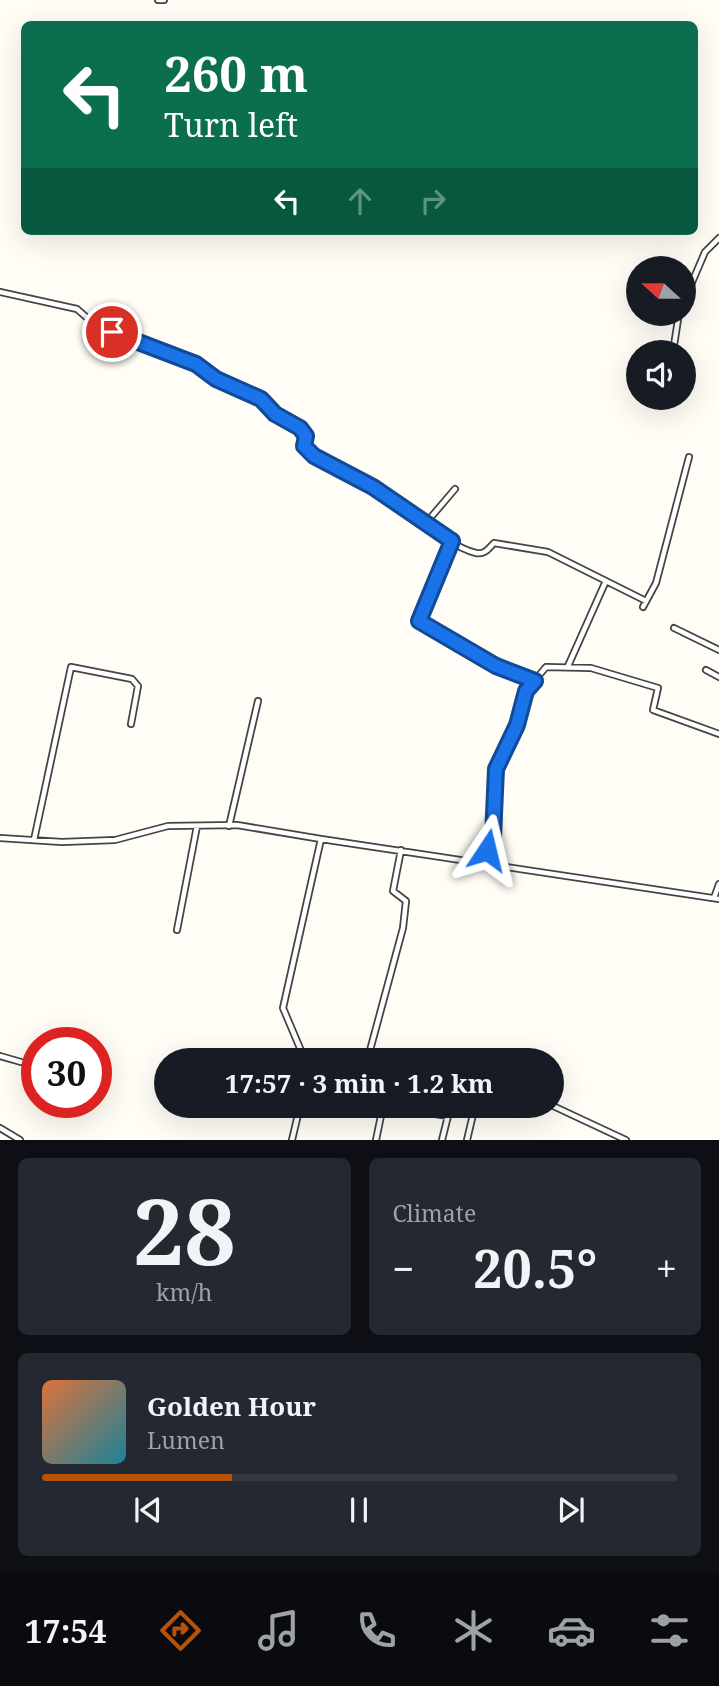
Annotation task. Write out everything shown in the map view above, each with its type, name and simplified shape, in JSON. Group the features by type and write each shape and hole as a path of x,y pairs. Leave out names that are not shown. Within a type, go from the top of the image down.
{"street":[{"path":"158,0 164,0"},
{"path":"696,273 705,252 719,237"},
{"path":"0,292 76,309 93,323 196,364 216,379 246,390 300,428 306,436 304,446 314,456 373,487 452,541 477,553 485,552 494,543 548,552 645,604 656,583 689,457"},
{"path":"426,523 456,489"},
{"path":"452,541 419,621 496,666 535,681"},
{"path":"568,666 605,583"},
{"path":"674,628 719,650"},
{"path":"34,840 71,667 132,679 138,686 138,694 131,724"},
{"path":"481,863 493,837 496,769 517,725 526,691 546,667 591,668 658,688 653,710 719,734"},
{"path":"706,670 719,677"},
{"path":"229,826 258,701"},
{"path":"0,838 62,842 115,840 168,826 229,826 716,898 719,884"},
{"path":"177,930 197,826"},
{"path":"300,1048 283,1008 321,839"},
{"path":"369,1048 403,928 406,901 393,891 401,850"},
{"path":"0,1056 21,1062"},
{"path":"564,1111 626,1140"},
{"path":"292,1140 297,1118"},
{"path":"376,1140 381,1118"},
{"path":"442,1140 448,1118"},
{"path":"467,1140 472,1118"},
{"path":"0,1128 20,1140"}],"route":[{"path":"112,332 196,364 216,379 246,390 261,399 275,414 300,428 306,436 304,446 314,456 373,487 452,541 419,621 496,666 535,681 526,691 517,725 496,769 493,837 487,850"}]}
